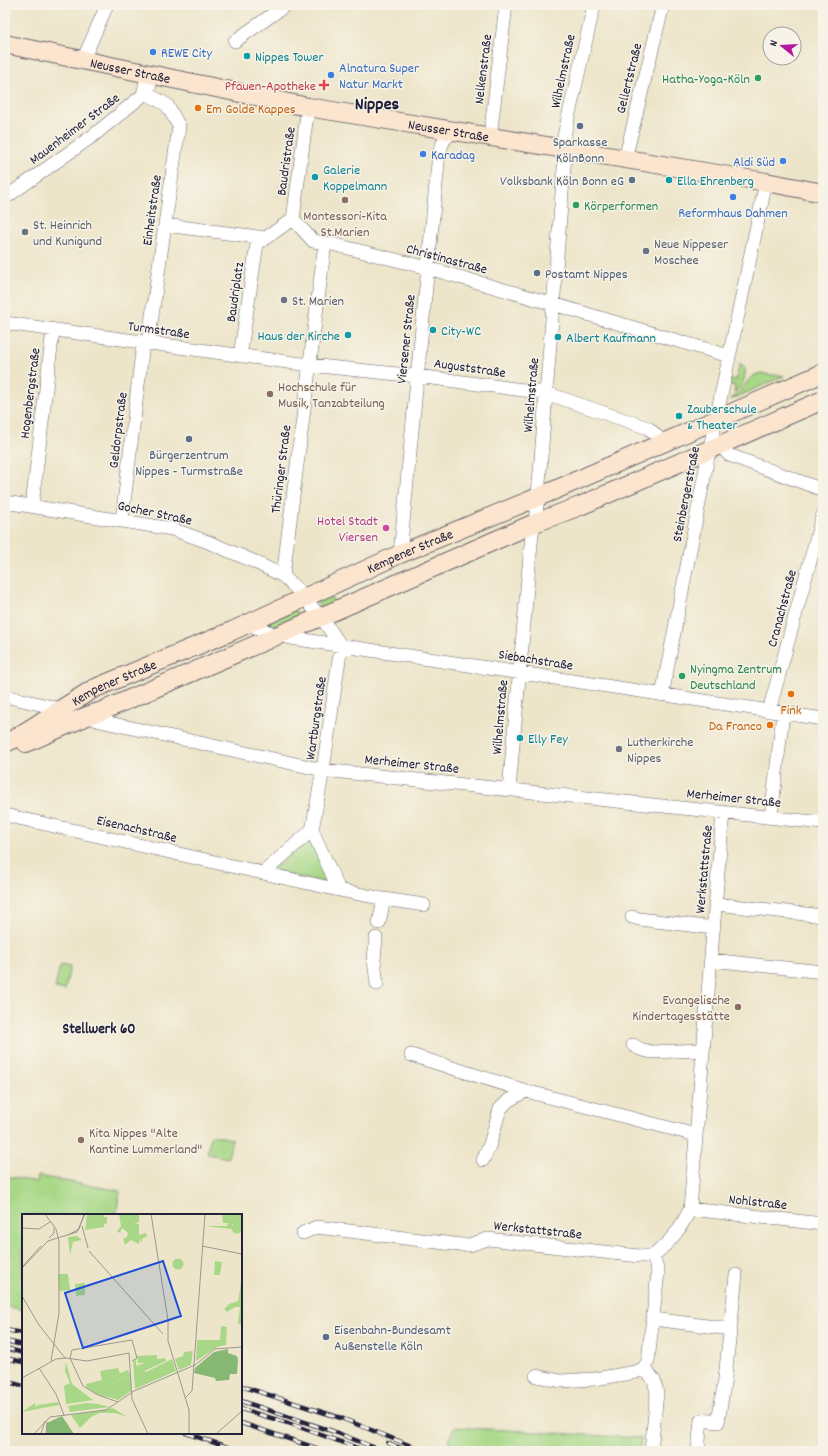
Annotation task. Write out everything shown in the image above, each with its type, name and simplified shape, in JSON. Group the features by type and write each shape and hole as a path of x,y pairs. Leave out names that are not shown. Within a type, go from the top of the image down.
{"main road":[{"name":"Neusser Straße","path":"5,44 308,107 766,182 823,193"},
{"name":"Kempener Straße","path":"5,743 62,710 71,702 93,689 247,624 400,554 823,373"},
{"name":"Kempener Straße","path":"5,752 535,523 580,506 823,400"}],"street":[{"path":"83,60 106,5"},
{"name":"Nelkenstraße","path":"490,137 506,5"},
{"name":"Wilhelmstraße","path":"509,790 532,533 535,523 538,496 565,155 564,140 594,5"},
{"name":"Gellertstraße","path":"625,159 663,5"},
{"path":"235,41 277,7"},
{"path":"146,94 150,74"},
{"name":"Mauenheimer Straße","path":"5,198 94,135 146,94"},
{"name":"Einheitstraße","path":"146,94 167,105 180,126 146,343"},
{"name":"Baudristraße","path":"292,220 308,107"},
{"name":"Viersener Straße","path":"400,554 439,153 444,140 453,131"},
{"name":"Steinbergerstraße","path":"662,695 715,447 716,419 766,182"},
{"path":"165,225 266,238 292,220"},
{"name":"Christinastraße","path":"292,220 313,241 428,268 729,356"},
{"name":"Baudriplatz","path":"240,356 257,244 266,238"},
{"path":"309,365 325,243"},
{"name":"Turmstraße","path":"5,323 309,365"},
{"name":"Hogenbergstraße","path":"32,506 53,330"},
{"name":"Geldorpstraße","path":"122,520 146,343"},
{"name":"Auguststraße","path":"309,365 417,376 546,394 648,428 659,438 661,442"},
{"name":"Thüringer Straße","path":"283,576 309,365"},
{"path":"715,447 729,455 823,490"},
{"name":"Gocher Straße","path":"5,502 172,529 208,542 253,561 283,576 299,591 320,617"},
{"name":"Cranachstraße","path":"769,711 823,514"},
{"path":"320,617 341,646"},
{"name":"Siebachstraße","path":"247,624 277,635 341,646 823,719"},
{"name":"Wartburgstraße","path":"312,830 323,770 341,646"},
{"name":"Merheimer Straße","path":"5,696 87,716 100,721 323,770 823,823"},
{"path":"771,817 783,713"},
{"name":"Werkstattstraße","path":"302,1233 317,1227 461,1245 469,1245 488,1240 640,1256 653,1256 670,1241 684,1222 690,1209 723,812"},
{"name":"Eisenachstraße","path":"5,814 339,890 424,905"},
{"path":"263,873 312,830 339,890"},
{"path":"379,923 384,899"},
{"path":"716,904 823,916"},
{"name":"Werkstattstraße","path":"632,917 714,928"},
{"path":"376,938 374,960 377,984"},
{"path":"711,960 823,972"},
{"path":"633,1045 651,1052 703,1050"},
{"path":"412,1055 526,1091 696,1135"},
{"path":"483,1160 490,1144 500,1109 509,1100 526,1091"},
{"name":"Nohlstraße","path":"690,1209 823,1224"},
{"path":"536,1376 561,1381 578,1380 636,1372 644,1368 648,1361 654,1319 658,1272 653,1256"},
{"path":"698,1451 702,1420 718,1422 725,1378 736,1275"},
{"path":"654,1319 730,1328"},
{"path":"644,1368 654,1380 658,1393 651,1451"}],"green space":[{"path":"740,363 745,369 745,376 741,386 734,393 735,386 728,384 730,379 736,380"},
{"path":"762,373 784,376 730,400 739,392 751,377"},
{"path":"330,595 334,604 322,609 315,600"},
{"path":"293,607 302,621 285,628 260,621"},
{"path":"311,837 331,884 271,871"},
{"path":"60,965 70,967 65,990 55,988"},
{"path":"211,1135 232,1139 228,1158 207,1154"},
{"path":"5,1176 37,1182 38,1176 120,1191 116,1214 22,1214 22,1310 5,1306"},
{"path":"454,1427 641,1438 639,1451 467,1451 448,1442"}],"railway":[{"path":"5,1330 22,1333"},
{"path":"5,1341 22,1345"},
{"path":"5,1348 22,1353"},
{"path":"5,1358 22,1362"},
{"path":"5,1381 22,1386"},
{"path":"242,1386 341,1418 424,1451"},
{"path":"242,1401 335,1432 383,1451"},
{"path":"242,1409 288,1423 366,1451"},
{"path":"242,1423 325,1451"},
{"path":"189,1434 239,1451"},
{"path":"388,1443 408,1451"}],"place":[{"name":"REWE City","path":"153,52"},
{"name":"Nippes Tower","path":"247,56"},
{"name":"Alnatura Super Natur Markt","path":"331,75"},
{"name":"Hatha-Yoga-Köln","path":"758,78"},
{"name":"Pfauen-Apotheke","path":"324,85"},
{"name":"Em Golde Kappes","path":"198,108"},
{"name":"Sparkasse KölnBonn","path":"580,126"},
{"name":"Karadag","path":"423,154"},
{"name":"Aldi Süd","path":"783,161"},
{"name":"Galerie Koppelmann","path":"315,177"},
{"name":"Volksbank Köln Bonn eG","path":"632,180"},
{"name":"Ella Ehrenberg","path":"669,180"},
{"name":"Reformhaus Dahmen","path":"733,197"},
{"name":"Montessori-Kita St.Marien","path":"345,200"},
{"name":"Körperformen","path":"576,205"},
{"name":"St. Heinrich und Kunigund","path":"25,232"},
{"name":"Neue Nippeser Moschee","path":"646,251"},
{"name":"Postamt Nippes","path":"537,273"},
{"name":"St. Marien","path":"284,300"},
{"name":"City-WC","path":"433,330"},
{"name":"Haus der Kirche","path":"348,335"},
{"name":"Albert Kaufmann","path":"558,337"},
{"name":"Hochschule für Musik, Tanzabteilung","path":"270,394"},
{"name":"Zauberschule & Theater","path":"679,416"},
{"name":"Bürgerzentrum Nippes - Turmstraße","path":"189,439"},
{"name":"Hotel Stadt Viersen","path":"386,528"},
{"name":"Nyingma Zentrum Deutschland","path":"682,676"},
{"name":"Fink","path":"791,694"},
{"name":"Da Franco","path":"770,725"},
{"name":"Elly Fey","path":"520,738"},
{"name":"Lutherkirche Nippes","path":"619,749"},
{"name":"Evangelische Kindertagesstätte","path":"738,1007"},
{"name":"Kita Nippes \"Alte Kantine Lummerland\"","path":"81,1140"},
{"name":"Eisenbahn-Bundesamt Außenstelle Köln","path":"326,1337"}],"district":[{"name":"Nippes","path":"377,103"},
{"name":"Stellwerk 60","path":"99,1028"}]}
